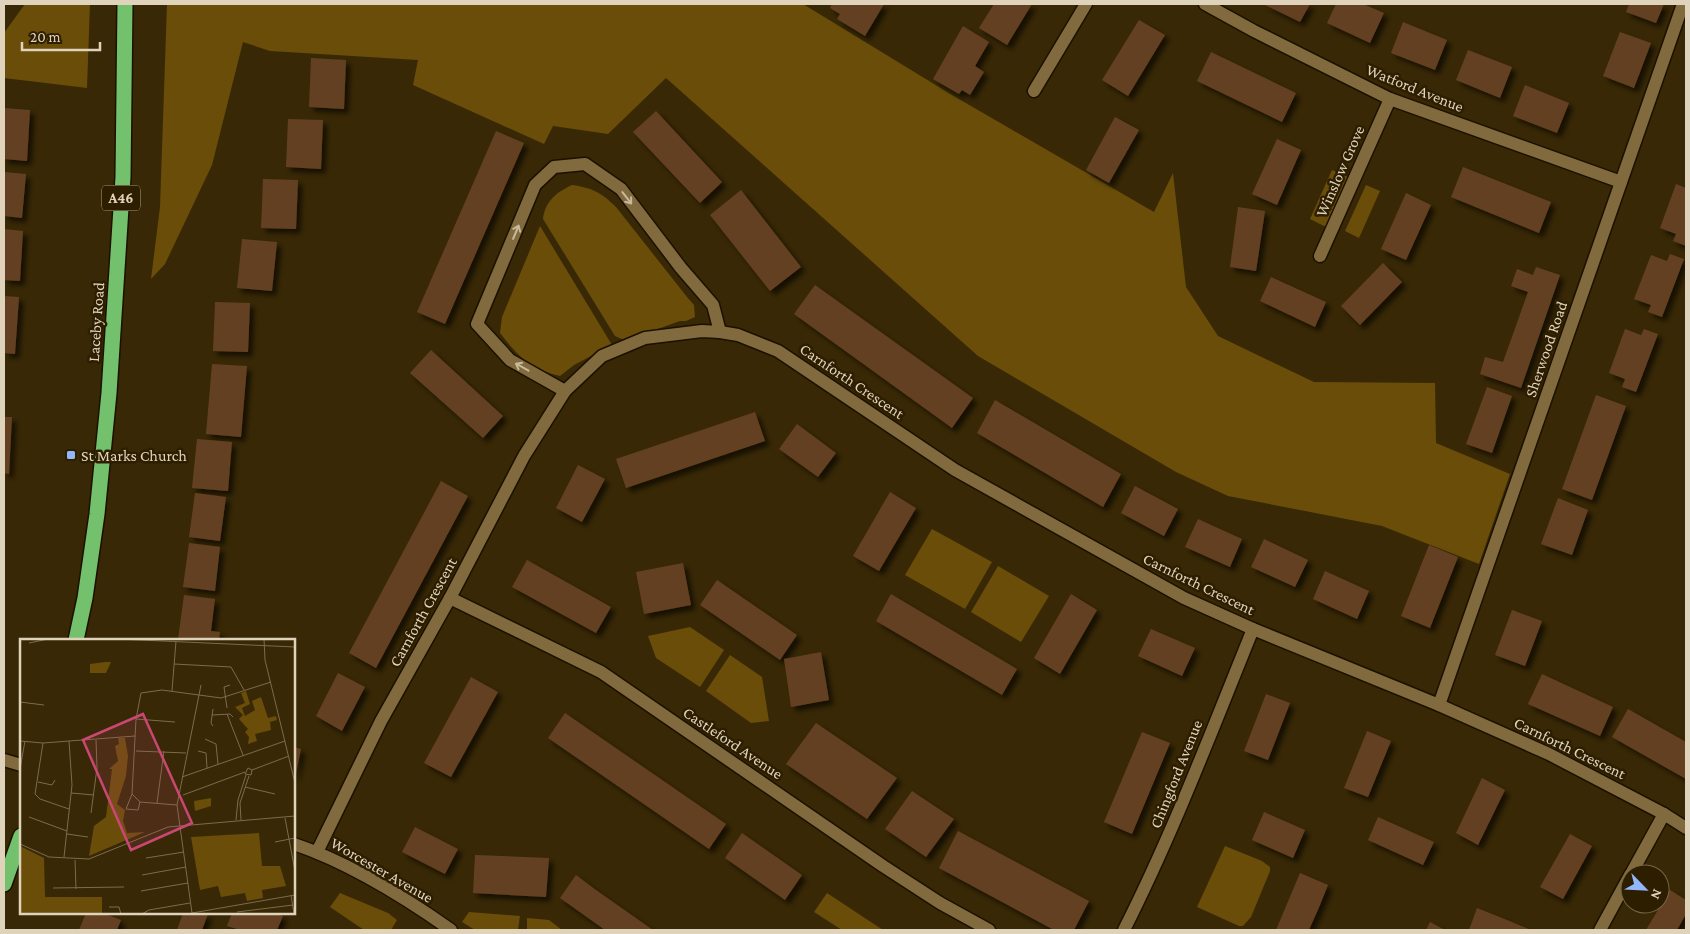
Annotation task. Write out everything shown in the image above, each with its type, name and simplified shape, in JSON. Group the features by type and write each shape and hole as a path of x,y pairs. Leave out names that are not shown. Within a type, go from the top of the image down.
{"highway":[{"name":"Laceby Road","path":"76,639 85,598 93,542 109,393 123,177 125,4"},
{"path":"4,884 20,839"}],"street":[{"path":"1034,91 1086,4"},
{"name":"Watford Avenue","path":"1205,4 1254,31 1390,99 1621,182"},
{"name":"Sherwood Road","path":"1439,705 1683,4"},
{"name":"Winslow Grove","path":"1320,256 1390,99"},
{"path":"565,391 510,360 477,324 535,185 554,167 584,164 621,190 681,268 713,305 720,332"},
{"name":"Carnforth Crescent","path":"317,852 381,721 450,598 524,456 565,391 602,356 645,338 702,331 738,335 778,351 955,470 1184,598 1253,629 1439,705 1549,754 1664,814 1686,828"},
{"name":"Castleford Avenue","path":"450,598 601,672 882,866 989,930"},
{"name":"Chingford Avenue","path":"1124,930 1181,808 1253,629"},
{"path":"4,760 20,765"},
{"path":"1636,864 1664,814"},
{"name":"Worcester Avenue","path":"295,844 317,852 372,880 451,930"},
{"path":"1600,930 1620,893"}],"shaded area":[{"path":"25,4 90,4 87,88 4,78 4,33"},
{"path":"167,4 803,4 952,95 1154,212 1173,173 1186,287 1218,336 1314,382 1435,383 1436,443 1510,474 1479,564 1382,526 1228,496 1176,472 978,356 666,78 608,134 553,126 544,144 413,85 418,60 270,51 243,42 212,165 165,264 151,279 160,207"},
{"path":"1332,170 1348,177 1326,227 1310,219"},
{"path":"572,185 597,192 616,207 694,305 695,317 633,338 624,340 615,336 543,219 549,202 561,191"},
{"path":"1366,185 1380,191 1359,238 1345,231"},
{"path":"540,226 612,345 574,365 560,376 549,373 526,361 500,333 502,317"},
{"path":"932,529 992,562 965,609 905,575"},
{"path":"998,566 1049,596 1021,642 971,612"},
{"path":"690,627 724,650 700,687 656,658 648,636"},
{"path":"730,655 762,677 769,721 751,723 706,691"},
{"path":"1225,846 1262,861 1270,867 1251,917 1243,926 1239,926 1197,907"},
{"path":"340,893 388,913 397,920 391,930 364,930 330,907"},
{"path":"827,893 883,930 842,930 814,912"},
{"path":"469,912 520,916 518,930 475,930 462,922"},
{"path":"527,918 549,920 562,930 527,930"}],"building":[{"path":"832,4 884,4 865,36 837,19 840,14 830,8"},
{"path":"994,4 1032,4 1007,45 979,28"},
{"path":"1263,4 1310,4 1300,22"},
{"path":"1336,4 1363,4 1384,13 1370,43 1327,23"},
{"path":"1629,4 1664,4 1656,23 1626,12"},
{"path":"1139,20 1165,35 1128,96 1102,80"},
{"path":"1403,22 1447,40 1435,70 1391,53"},
{"path":"963,26 989,42 975,66 984,72 970,95 962,90 959,94 933,79"},
{"path":"1620,32 1651,43 1634,88 1603,76"},
{"path":"1468,50 1512,67 1500,98 1456,80"},
{"path":"1211,52 1296,93 1282,122 1197,81"},
{"path":"311,58 346,60 344,109 309,107"},
{"path":"1525,85 1569,103 1557,133 1513,116"},
{"path":"4,108 30,110 27,161 4,159"},
{"path":"656,111 722,182 700,203 633,132"},
{"path":"1115,117 1139,130 1109,183 1086,170"},
{"path":"288,119 323,120 321,169 286,167"},
{"path":"496,131 524,143 445,324 417,312"},
{"path":"1277,139 1301,150 1277,205 1252,194"},
{"path":"1463,167 1551,202 1539,233 1451,197"},
{"path":"4,172 26,174 22,218 4,216"},
{"path":"263,179 298,180 296,229 261,228"},
{"path":"1676,184 1686,188 1686,246 1673,241 1676,234 1660,228"},
{"path":"741,190 801,267 770,291 710,215"},
{"path":"1406,193 1431,205 1406,260 1381,249"},
{"path":"1238,207 1265,211 1256,271 1230,267"},
{"path":"4,229 23,231 20,281 4,280"},
{"path":"242,239 277,242 272,291 237,288"},
{"path":"1670,254 1684,259 1662,317 1648,312 1651,305 1634,299 1651,255 1667,261"},
{"path":"1383,263 1402,282 1360,325 1341,306"},
{"path":"1536,267 1560,275 1521,388 1480,374 1485,357 1503,362 1528,292 1511,286 1517,269 1533,275"},
{"path":"1271,277 1326,302 1315,327 1260,301"},
{"path":"815,285 973,398 952,428 794,314"},
{"path":"4,296 19,297 15,354 4,353"},
{"path":"215,302 250,303 248,352 213,351"},
{"path":"1625,329 1641,335 1644,329 1658,334 1636,392 1622,387 1625,379 1609,373"},
{"path":"431,350 503,416 483,438 410,373"},
{"path":"212,364 247,366 241,437 206,434"},
{"path":"1487,387 1512,396 1492,453 1466,444"},
{"path":"1596,395 1626,406 1592,500 1562,489"},
{"path":"995,400 1121,474 1103,507 977,433"},
{"path":"755,412 765,441 626,488 616,459"},
{"path":"4,417 12,417 9,474 4,473"},
{"path":"797,424 836,453 818,477 779,449"},
{"path":"197,439 232,442 228,491 192,488"},
{"path":"578,465 605,479 582,522 556,508"},
{"path":"441,481 468,496 376,668 349,653"},
{"path":"1135,486 1178,509 1164,536 1121,513"},
{"path":"890,492 916,508 879,571 853,556"},
{"path":"195,493 226,497 220,541 189,537"},
{"path":"1558,498 1588,510 1572,555 1541,544"},
{"path":"1198,519 1242,539 1230,567 1185,547"},
{"path":"1264,539 1308,560 1295,587 1251,567"},
{"path":"189,543 220,547 215,591 183,587"},
{"path":"1429,545 1458,557 1430,628 1401,616"},
{"path":"527,560 611,607 596,633 512,587"},
{"path":"683,563 691,605 644,614 636,572"},
{"path":"1325,571 1369,591 1357,619 1313,599"},
{"path":"717,580 797,635 780,660 700,605"},
{"path":"891,594 1017,669 1002,695 876,621"},
{"path":"1071,594 1097,610 1060,674 1034,658"},
{"path":"184,595 215,599 211,631 220,632 219,639 178,639"},
{"path":"1512,610 1542,621 1525,666 1495,655"},
{"path":"1151,629 1195,648 1182,676 1138,656"},
{"path":"821,652 829,700 791,707 784,659"},
{"path":"338,673 365,687 342,731 316,716"},
{"path":"1542,674 1613,707 1600,736 1528,704"},
{"path":"471,677 498,692 451,777 424,763"},
{"path":"1266,694 1290,703 1268,760 1244,751"},
{"path":"1628,709 1686,742 1686,779 1612,737"},
{"path":"565,713 726,824 709,849 548,738"},
{"path":"816,723 897,778 867,819 786,764"},
{"path":"1367,731 1391,741 1368,797 1344,788"},
{"path":"1142,732 1170,743 1132,834 1104,822"},
{"path":"295,747 301,749 295,778"},
{"path":"1482,778 1505,790 1478,845 1456,833"},
{"path":"912,791 954,819 926,857 885,829"},
{"path":"1264,812 1305,830 1293,858 1252,840"},
{"path":"1378,817 1434,842 1423,865 1368,840"},
{"path":"415,827 458,849 445,874 402,852"},
{"path":"958,831 1089,901 1074,930 1054,930 939,868"},
{"path":"742,833 802,875 785,900 725,858"},
{"path":"1570,834 1592,846 1563,899 1540,887"},
{"path":"475,855 549,858 546,897 473,893"},
{"path":"1300,873 1328,885 1320,905 1309,930 1276,930"},
{"path":"576,875 653,930 605,930 560,898"},
{"path":"1670,890 1686,900 1686,914 1677,930 1646,930 1656,914 1670,914"},
{"path":"1477,908 1507,920 1531,930 1469,930"},
{"path":"86,914 106,914 121,920 117,930 79,930"},
{"path":"183,914 208,914 202,930 177,930"},
{"path":"232,914 276,914 283,916 277,930 240,930 227,926"},
{"path":"1430,922 1445,930 1426,930"}],"place":[{"name":"St Marks Church","path":"71,455"}]}
